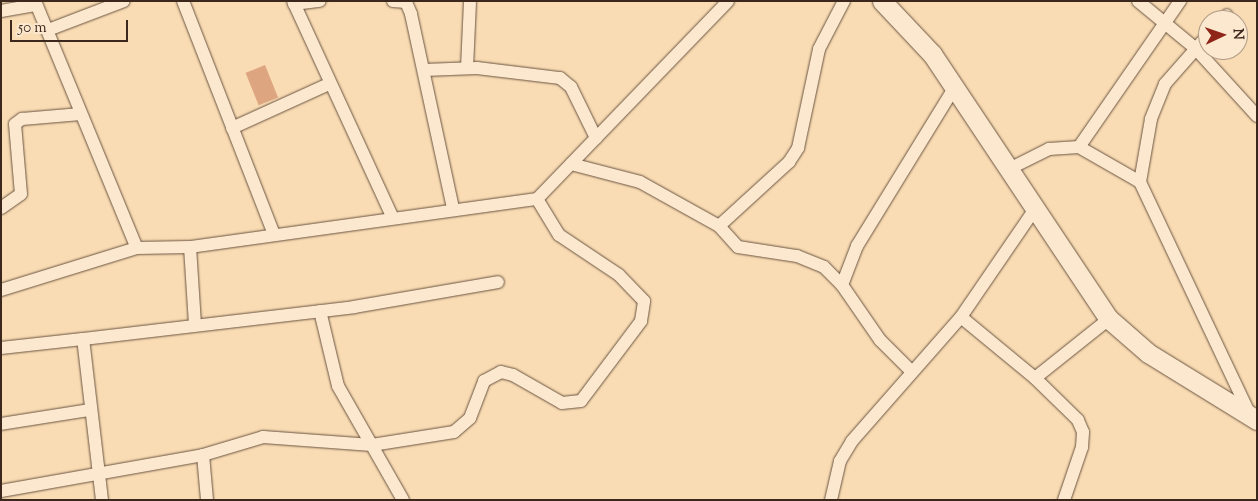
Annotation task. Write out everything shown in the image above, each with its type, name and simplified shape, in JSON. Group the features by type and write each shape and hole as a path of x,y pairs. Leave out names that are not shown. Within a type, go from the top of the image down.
{"street":[{"path":"48,30 124,1"},
{"path":"183,1 274,235"},
{"path":"320,1 293,3 392,216"},
{"path":"393,1 406,2 424,70 453,209"},
{"path":"466,68 470,1"},
{"path":"1,290 137,248 190,246 392,216 537,199 728,1"},
{"path":"719,226 789,162 798,148 819,49 844,1"},
{"path":"882,1 932,54 1108,319 1148,353 1254,419"},
{"path":"1138,1 1166,22 1195,48 1257,116"},
{"path":"1079,147 1180,1"},
{"path":"1,11 35,3 48,30 137,248"},
{"path":"1140,182 1151,119 1165,84 1198,45"},
{"path":"424,70 466,68 528,72 567,81 596,138"},
{"path":"232,128 329,84"},
{"path":"842,285 857,246 955,87"},
{"path":"1,208 21,194 15,124 22,119 81,114"},
{"path":"1008,169 1049,149 1079,147 1140,182 1254,419"},
{"path":"570,164 640,182 719,226 738,247 810,260 842,285 880,340 911,371"},
{"path":"1,490 203,455 263,437 372,445 445,434 464,428 484,381 501,372 514,375 562,403 577,405 641,322 644,301 638,291 559,235 537,199"},
{"path":"831,500 840,461 852,441 911,371 961,317 1035,209"},
{"path":"190,246 194,324"},
{"path":"1,348 320,310 498,282"},
{"path":"320,310 338,386 372,445 397,496"},
{"path":"961,317 1035,378 1078,420 1082,432 1082,447 1064,500"},
{"path":"1035,378 1108,319"},
{"path":"83,339 89,410 102,500"},
{"path":"1,424 89,410"},
{"path":"203,455 207,500"}],"building":[{"path":"265,65 278,97 259,105 246,73"}]}
